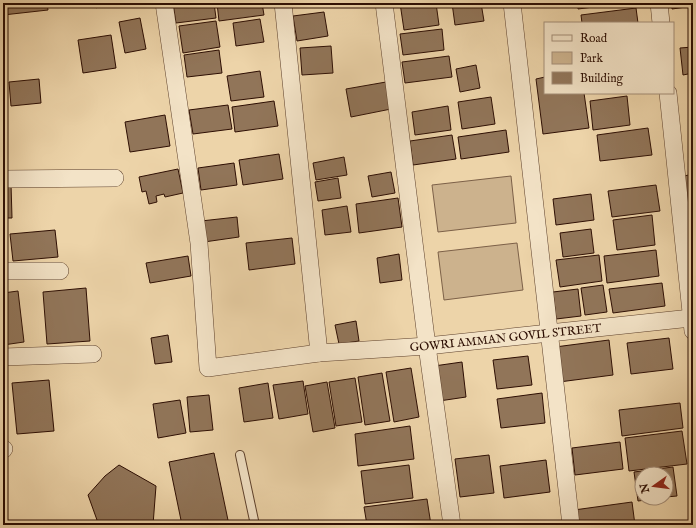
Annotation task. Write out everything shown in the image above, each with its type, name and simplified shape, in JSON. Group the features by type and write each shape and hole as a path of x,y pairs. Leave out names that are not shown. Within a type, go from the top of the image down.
{"street":[{"name":"GOWRI AMMAN GOVIL STREET","path":"164,3 199,243 208,368 319,353 427,346 548,333 692,325"},
{"path":"283,3 319,353"},
{"path":"384,3 427,346 452,525"},
{"path":"512,3 548,333 571,525"},
{"path":"659,3 661,22"},
{"path":"668,94 692,325"},
{"path":"3,179 115,178"},
{"path":"3,271 60,271"},
{"path":"3,357 93,354"}],"lane":[{"path":"240,455 254,525"}],"green space":[{"path":"511,176 516,223 438,232 432,185"},
{"path":"517,243 523,290 444,300 438,252"}],"building":[{"path":"3,3 47,3 48,10 3,15"},
{"path":"90,3 102,3 97,8"},
{"path":"173,3 214,3 216,18 176,23"},
{"path":"217,3 262,3 264,15 219,21"},
{"path":"400,3 436,3 439,25 404,30"},
{"path":"452,3 481,3 484,21 455,25"},
{"path":"578,3 624,3 578,9"},
{"path":"672,3 693,3 693,6 672,9"},
{"path":"636,8 638,22 582,22 581,15"},
{"path":"324,12 328,36 297,41 293,16"},
{"path":"689,13 693,13 693,41"},
{"path":"140,18 146,49 125,53 119,22"},
{"path":"260,19 264,42 236,46 233,23"},
{"path":"216,21 220,47 183,53 179,26"},
{"path":"442,29 444,50 403,55 400,34"},
{"path":"111,35 116,68 83,73 78,40"},
{"path":"331,46 333,73 302,75 300,48"},
{"path":"693,47 693,73 683,75 680,48"},
{"path":"219,50 222,73 187,77 184,55"},
{"path":"449,56 452,77 405,83 402,62"},
{"path":"476,65 480,88 460,92 456,69"},
{"path":"260,71 264,97 231,101 227,76"},
{"path":"544,77 544,94 584,94 589,128 543,134 536,79"},
{"path":"39,79 41,103 11,106 9,82"},
{"path":"386,82 391,109 351,117 346,89"},
{"path":"627,96 630,125 593,130 590,101"},
{"path":"491,97 495,124 462,129 458,102"},
{"path":"274,101 278,126 235,132 232,107"},
{"path":"228,105 232,129 193,134 189,110"},
{"path":"448,106 451,130 415,135 412,112"},
{"path":"165,115 170,146 130,152 125,122"},
{"path":"648,128 652,155 600,161 597,135"},
{"path":"506,130 509,152 461,159 458,137"},
{"path":"452,135 456,159 413,165 410,141"},
{"path":"279,154 283,179 243,185 239,160"},
{"path":"344,157 347,175 316,180 313,163"},
{"path":"234,163 237,185 201,190 198,168"},
{"path":"178,169 183,193 165,197 164,194 156,196 157,202 149,204 146,191 142,192 139,177"},
{"path":"391,172 395,193 372,197 368,176"},
{"path":"693,174 693,203 688,204 684,176"},
{"path":"338,178 341,198 318,201 315,182"},
{"path":"3,184 11,184 12,218 3,218"},
{"path":"656,185 660,211 612,217 608,191"},
{"path":"591,194 594,220 556,225 553,199"},
{"path":"398,198 402,227 359,233 356,204"},
{"path":"347,206 351,232 325,235 322,210"},
{"path":"652,215 655,245 617,250 613,220"},
{"path":"237,217 239,237 204,242 201,221"},
{"path":"591,229 594,253 563,257 560,233"},
{"path":"55,230 58,257 13,261 10,234"},
{"path":"292,238 295,264 249,270 246,243"},
{"path":"656,250 659,276 607,283 604,256"},
{"path":"399,254 402,280 380,283 377,258"},
{"path":"599,255 602,281 560,287 556,260"},
{"path":"188,256 191,276 150,283 146,263"},
{"path":"662,283 665,306 613,313 609,289"},
{"path":"603,285 607,312 585,315 581,288"},
{"path":"86,288 90,341 47,344 43,292"},
{"path":"578,289 581,316 556,319 553,292"},
{"path":"18,291 24,342 3,345 3,293"},
{"path":"356,321 359,341 339,344 335,325"},
{"path":"168,335 172,362 155,364 151,338"},
{"path":"669,338 673,369 631,374 627,343"},
{"path":"609,340 613,375 559,382 555,347"},
{"path":"528,356 532,385 497,389 493,360"},
{"path":"462,362 466,397 439,401 434,366"},
{"path":"411,368 419,417 394,422 386,372"},
{"path":"382,373 390,421 365,425 358,377"},
{"path":"355,378 362,422 336,426 329,382"},
{"path":"49,380 54,431 17,434 12,383"},
{"path":"303,381 308,414 279,419 273,385"},
{"path":"327,382 335,428 313,432 305,386"},
{"path":"268,383 273,418 244,422 239,388"},
{"path":"542,393 545,423 501,428 497,399"},
{"path":"209,395 213,430 190,432 187,397"},
{"path":"180,400 186,433 158,438 153,404"},
{"path":"680,403 683,428 622,436 619,410"},
{"path":"410,426 414,459 358,466 355,434"},
{"path":"682,431 687,464 670,466 634,466 634,470 629,471 625,438"},
{"path":"620,442 623,469 575,475 572,448"},
{"path":"214,453 229,525 182,525 169,462"},
{"path":"489,455 494,493 460,497 455,459"},
{"path":"546,460 550,492 504,498 500,466"},
{"path":"119,465 156,486 153,525 101,525 97,520 88,495 105,476"},
{"path":"409,465 413,498 365,504 361,471"},
{"path":"674,474 677,496 674,496"},
{"path":"427,499 431,525 367,525 364,507"},
{"path":"632,502 635,525 576,525 574,510"}]}
